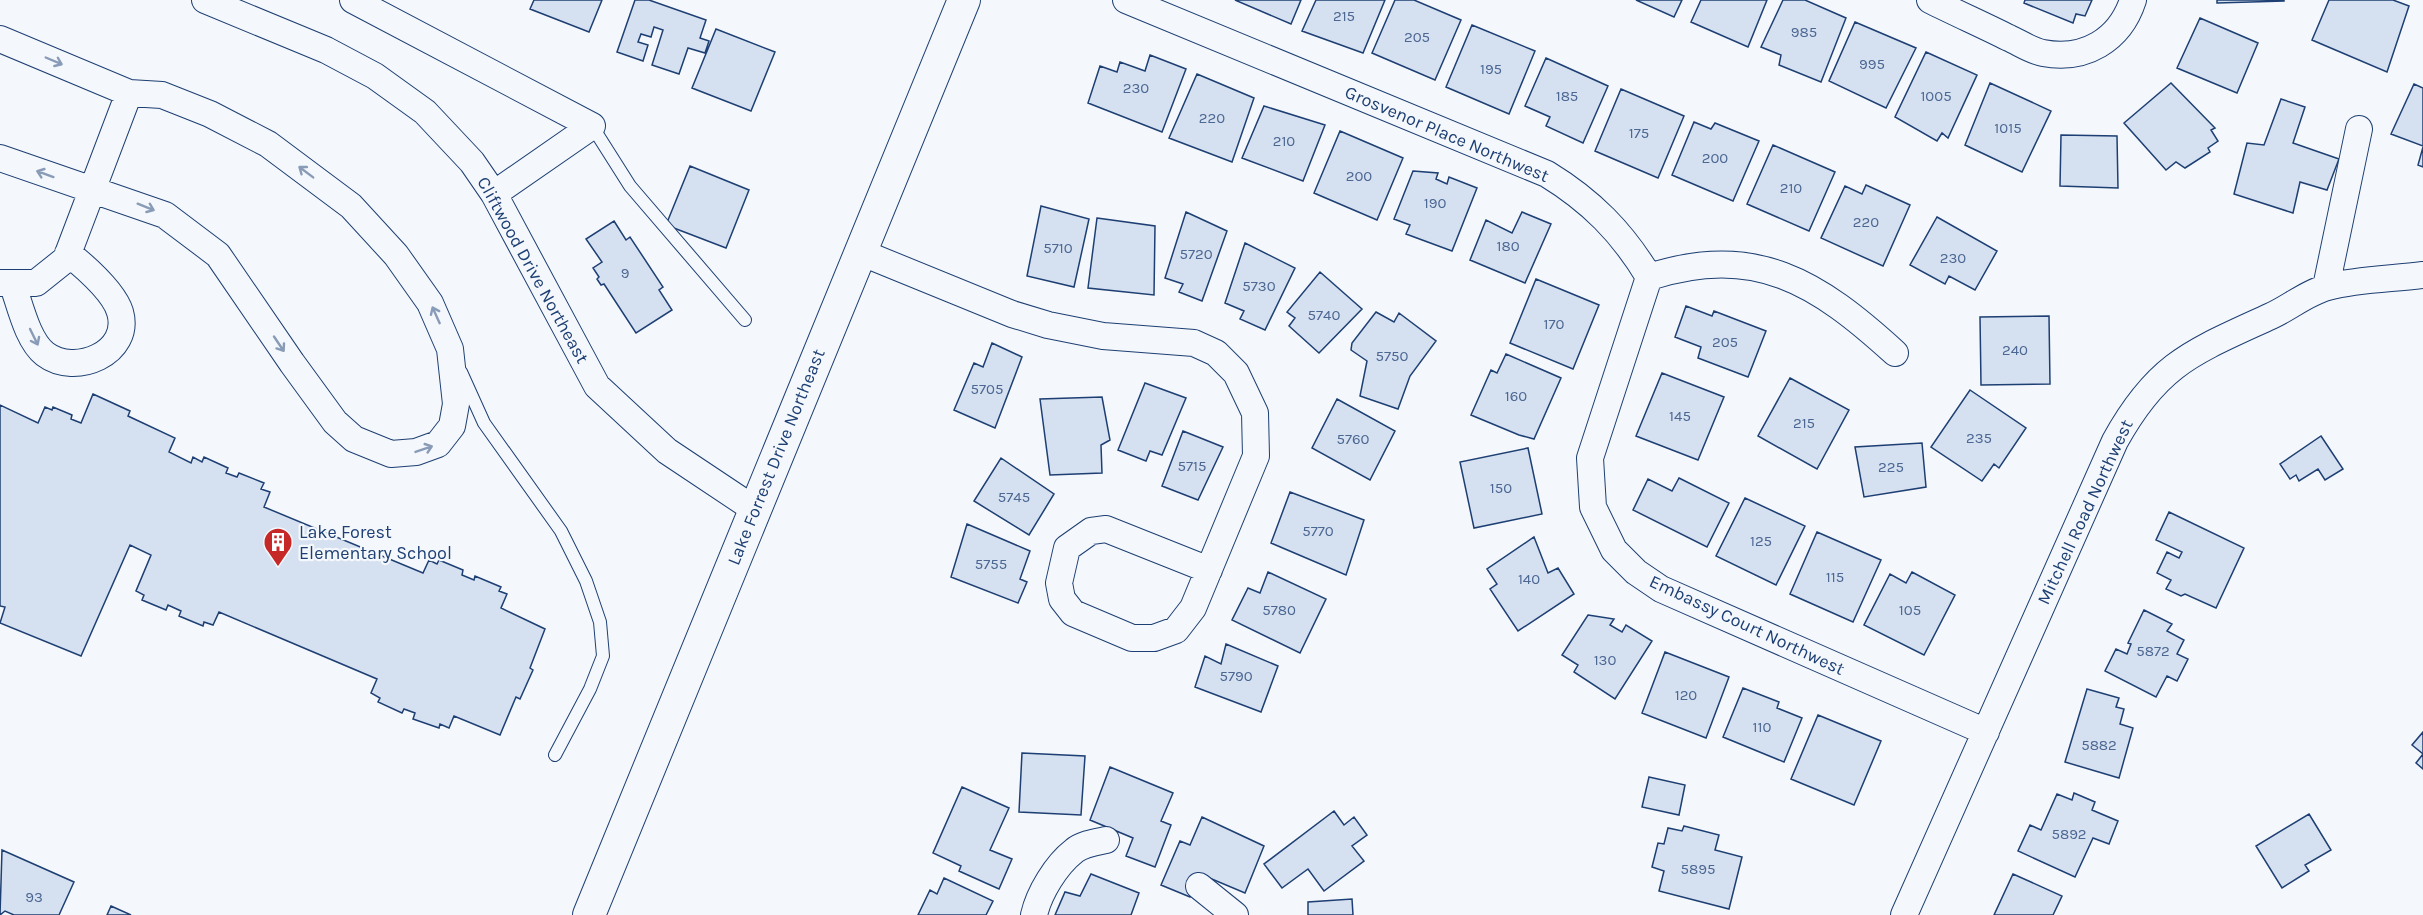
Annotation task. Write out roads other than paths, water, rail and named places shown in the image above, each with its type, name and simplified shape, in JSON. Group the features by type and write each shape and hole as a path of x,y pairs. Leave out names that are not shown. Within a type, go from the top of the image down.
{"street":[{"name":"Cliftwood Drive Northeast","path":"204,0 326,50 375,76 425,112 472,162 494,194 597,387 667,451 754,509"},
{"path":"353,0 592,126 494,194"},
{"name":"Lake Forrest Drive Northeast","path":"589,915 964,0"},
{"name":"Grosvenor Place Northwest","path":"1126,0 1547,174 1575,191 1606,218 1632,249 1649,277"},
{"path":"1930,0 2040,52 2064,56 2087,52 2109,39 2124,23 2133,0"},
{"path":"0,39 129,93 162,95 210,114 268,144 351,206 396,255 430,303 450,349 456,404 452,426 438,444 416,453 392,454 354,439 335,422 218,255 165,214 90,191 0,158"},
{"path":"68,252 87,269 120,311 120,334 108,352 90,362 58,361 45,354 35,343 6,283 36,283 66,260 68,252 90,191 129,93"},
{"path":"2326,287 2359,129"},
{"path":"860,252 1012,314 1048,325 1103,336 1194,343 1216,353 1236,373 1255,413 1256,456 1209,570 1193,608 1176,630 1154,638 1132,638 1074,614 1062,599 1059,583 1067,548 1091,531 1106,529 1209,570"},
{"path":"1649,277 1681,267 1709,263 1743,265 1773,272 1804,285 1857,319 1895,352"},
{"name":"Mitchell Road Northwest","path":"1904,915 2115,441 2132,411 2154,383 2178,362 2223,336 2271,316 2326,287 2423,275"},
{"name":"Embassy Court Northwest","path":"1649,277 1590,458 1593,507 1614,550 1635,572 1661,589 1986,732"},
{"path":"1034,915 1036,905 1053,876 1075,850 1106,840"},
{"path":"1199,886 1226,905 1235,915"}],"lane":[{"path":"592,126 630,186 746,320"},
{"path":"450,349 484,423 561,531 586,581 600,622 603,656 590,689 555,755"}],"place":[{"name":"Lake Forest Elementary School","path":"278,568"}]}
